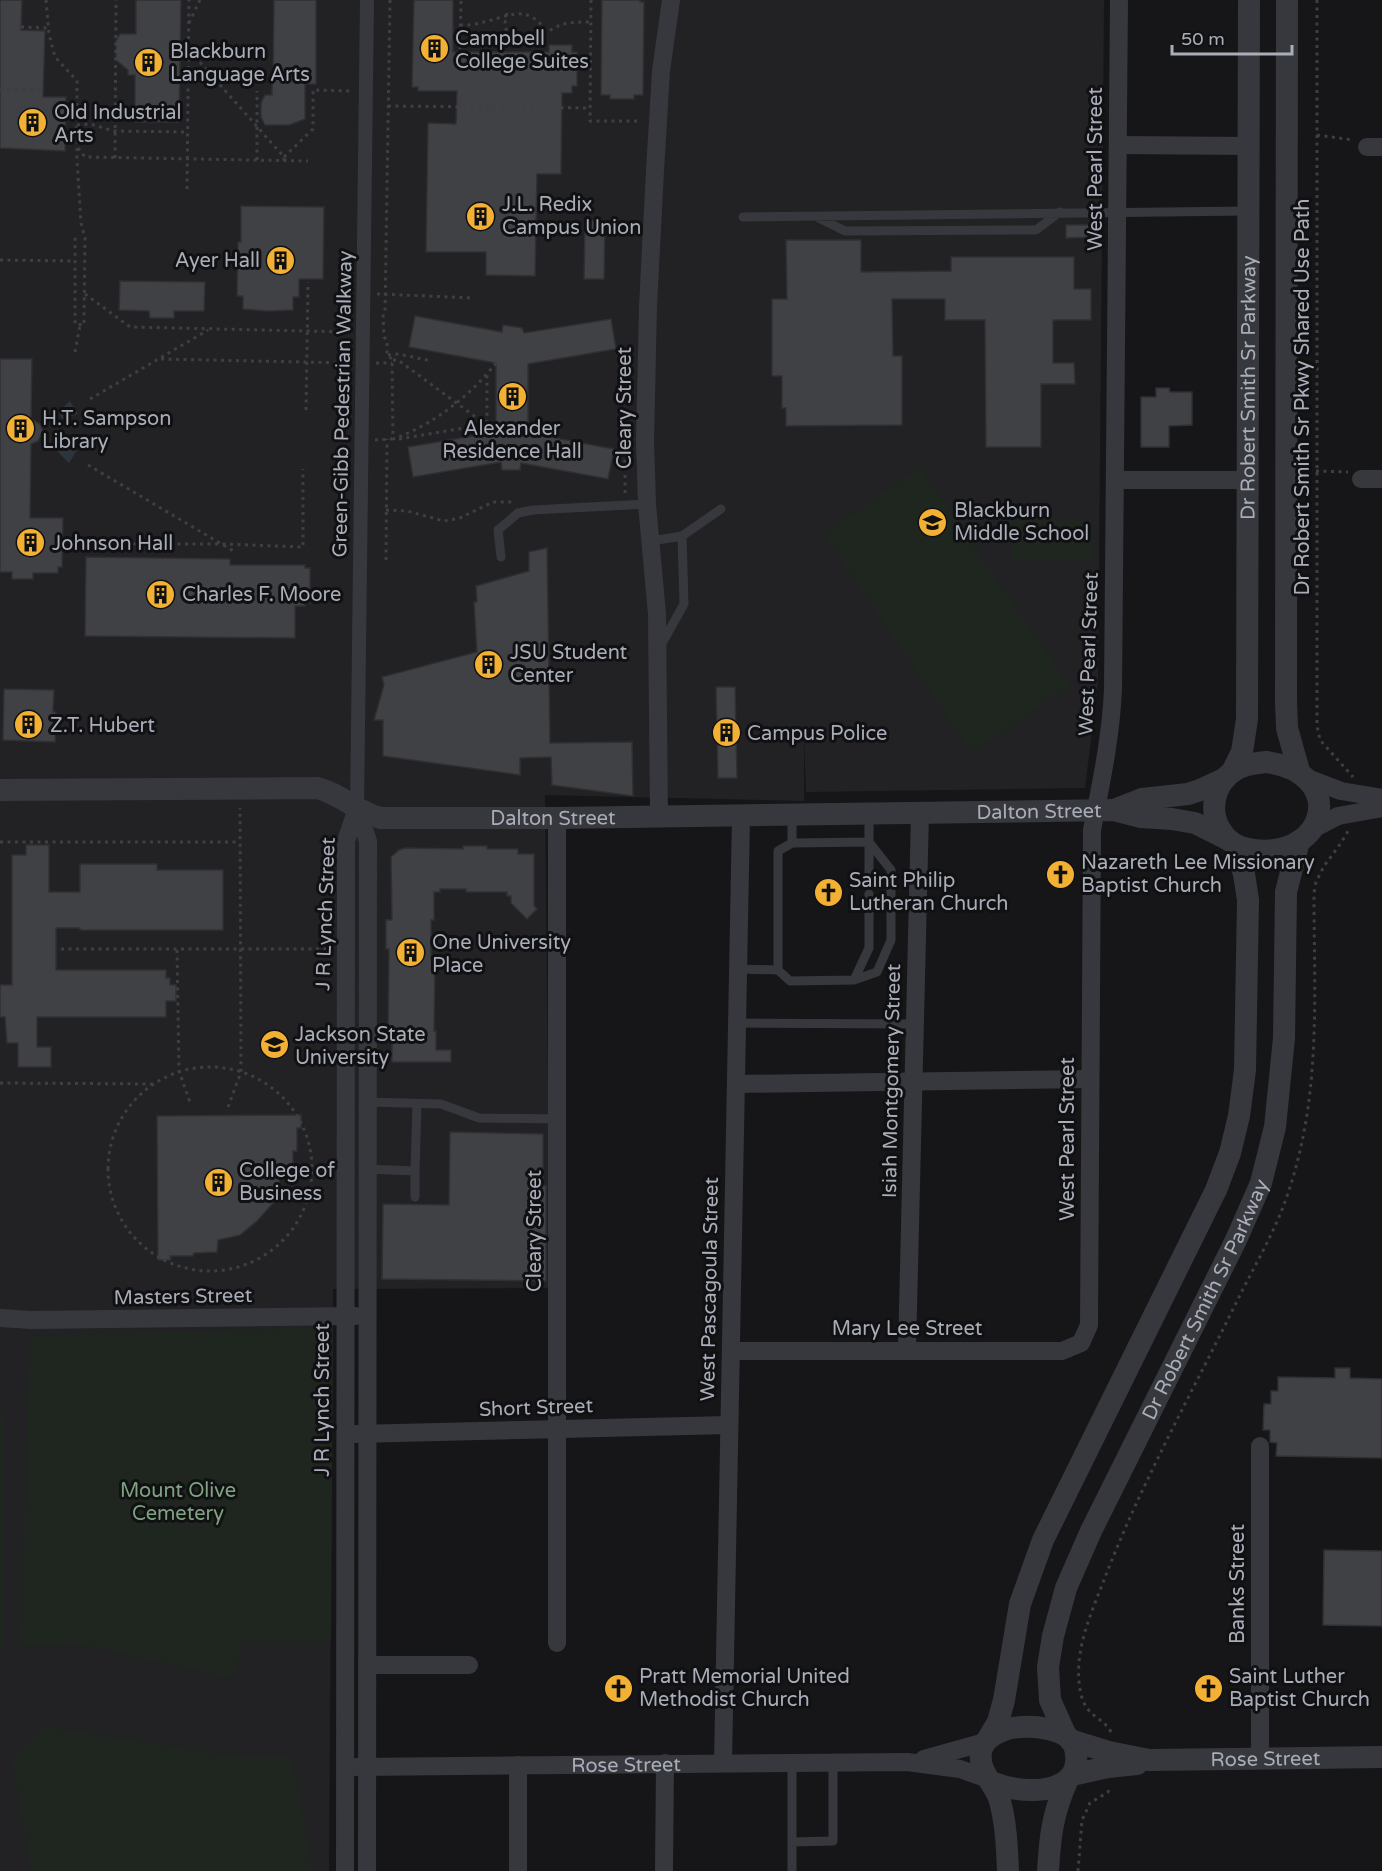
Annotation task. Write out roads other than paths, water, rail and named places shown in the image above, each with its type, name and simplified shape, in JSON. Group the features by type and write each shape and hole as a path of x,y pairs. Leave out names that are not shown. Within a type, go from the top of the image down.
{"street":[{"name":"Green-Gibb Pedestrian Walkway","path":"357,808 367,0"},
{"name":"Cleary Street","path":"660,817 657,614 647,504 645,441 648,306 658,121 664,44 671,0"},
{"name":"West Pearl Street","path":"1081,1343 1089,1325 1092,830 1105,810 1101,792 1112,720 1119,0"},
{"name":"Dr Robert Smith Sr Parkway","path":"1229,775 1242,752 1247,719 1250,0"},
{"name":"Dr Robert Smith Sr Parkway","path":"1287,0 1286,701 1287,728 1303,774"},
{"path":"1118,145 1250,146"},
{"path":"1361,478 1382,479"},
{"path":"1115,480 1248,480"},
{"path":"1382,798 1341,791 1289,766 1266,762 1242,767 1229,775 1216,792 1213,806 1215,819 1232,842 1261,850 1276,850 1290,846 1338,816 1382,808"},
{"path":"1303,774 1316,792 1319,803 1317,819 1306,835"},
{"name":"Dalton Street","path":"1105,810 1142,799 1188,794 1229,775"},
{"name":"Dalton Street","path":"0,790 317,788 332,792 368,815 381,818 660,817 1105,810 1195,823 1232,842"},
{"name":"J R Lynch Street","path":"357,808 368,841 367,1871"},
{"name":"J R Lynch Street","path":"345,1871 346,842 357,808"},
{"name":"Isiah Montgomery Street","path":"907,1350 920,813"},
{"name":"West Pascagoula Street","path":"723,1763 741,816"},
{"name":"Cleary Street","path":"557,818 557,1643"},
{"name":"Dr Robert Smith Sr Parkway","path":"1068,1738 1050,1700 1048,1667 1053,1636 1066,1588 1096,1520 1236,1240 1261,1182 1273,1138 1281,1086 1284,1038 1286,892 1306,835"},
{"name":"Dr Robert Smith Sr Parkway","path":"987,1739 998,1722 1004,1700 1020,1605 1043,1540 1216,1190 1230,1153 1239,1116 1245,1070 1248,900 1244,874 1232,842"},
{"path":"736,1084 1090,1079"},
{"name":"Masters Street","path":"0,1318 31,1320 367,1316"},
{"name":"Mary Lee Street","path":"731,1351 1062,1351 1081,1343"},
{"name":"Short Street","path":"345,1434 729,1425"},
{"name":"Banks Street","path":"1260,1446 1260,1758"},
{"path":"367,1665 470,1665"},
{"path":"1008,1871 1003,1815 998,1797 981,1764 981,1749 987,1739 1005,1730 1030,1726 1053,1731 1068,1738 1075,1748 1076,1767 1054,1815 1049,1841 1048,1871"},
{"name":"Rose Street","path":"1068,1738 1108,1752 1149,1760 1382,1757"},
{"name":"Rose Street","path":"907,1762 947,1753 987,1739"},
{"name":"Rose Street","path":"1070,1777 1149,1760"},
{"name":"Rose Street","path":"344,1767 907,1762 947,1767 990,1780"},
{"path":"664,1871 665,1763"},
{"path":"518,1766 518,1871"},
{"path":"990,1780 1013,1789 1035,1790 1057,1785 1070,1777"}],"lane":[{"path":"743,217 1248,211"},
{"path":"815,216 845,231 1036,230 1060,212"},
{"path":"501,557 498,530 518,513 533,510 647,504"},
{"path":"651,541 681,536 721,509"},
{"path":"658,651 684,604 681,536"},
{"path":"869,813 869,875"},
{"path":"792,815 792,843"},
{"path":"778,970 778,851 792,843 869,842"},
{"path":"738,969 778,970 789,981 854,980 877,972 891,940 891,870 869,842"},
{"path":"854,980 869,948 869,894"},
{"path":"737,1023 914,1024"},
{"path":"367,1102 441,1104 479,1118 557,1119"},
{"path":"414,1197 417,1104"},
{"path":"367,1169 415,1171"},
{"path":"792,1842 833,1841 833,1762"},
{"path":"792,1763 792,1871"}],"place":[{"name":"Campbell College Suites","path":"434,49"},
{"name":"Blackburn Language Arts","path":"149,62"},
{"name":"Old Industrial Arts","path":"33,123"},
{"name":"J.L. Redix Campus Union","path":"481,216"},
{"name":"Ayer Hall","path":"281,260"},
{"name":"Alexander Residence Hall","path":"512,397"},
{"name":"H.T. Sampson Library","path":"21,429"},
{"name":"Blackburn Middle School","path":"933,522"},
{"name":"Johnson Hall","path":"31,543"},
{"name":"Charles F. Moore","path":"161,594"},
{"name":"JSU Student Center","path":"489,664"},
{"name":"Z.T. Hubert","path":"29,725"},
{"name":"Campus Police","path":"726,733"},
{"name":"Nazareth Lee Missionary Baptist Church","path":"1060,874"},
{"name":"Saint Philip Lutheran Church","path":"828,892"},
{"name":"One University Place","path":"411,953"},
{"name":"Jackson State University","path":"274,1045"},
{"name":"College of Business","path":"218,1182"},
{"name":"Pratt Memorial United Methodist Church","path":"618,1688"},
{"name":"Saint Luther Baptist Church","path":"1208,1688"}],"park label":[{"name":"Mount Olive Cemetery","path":"178,1502"}]}
